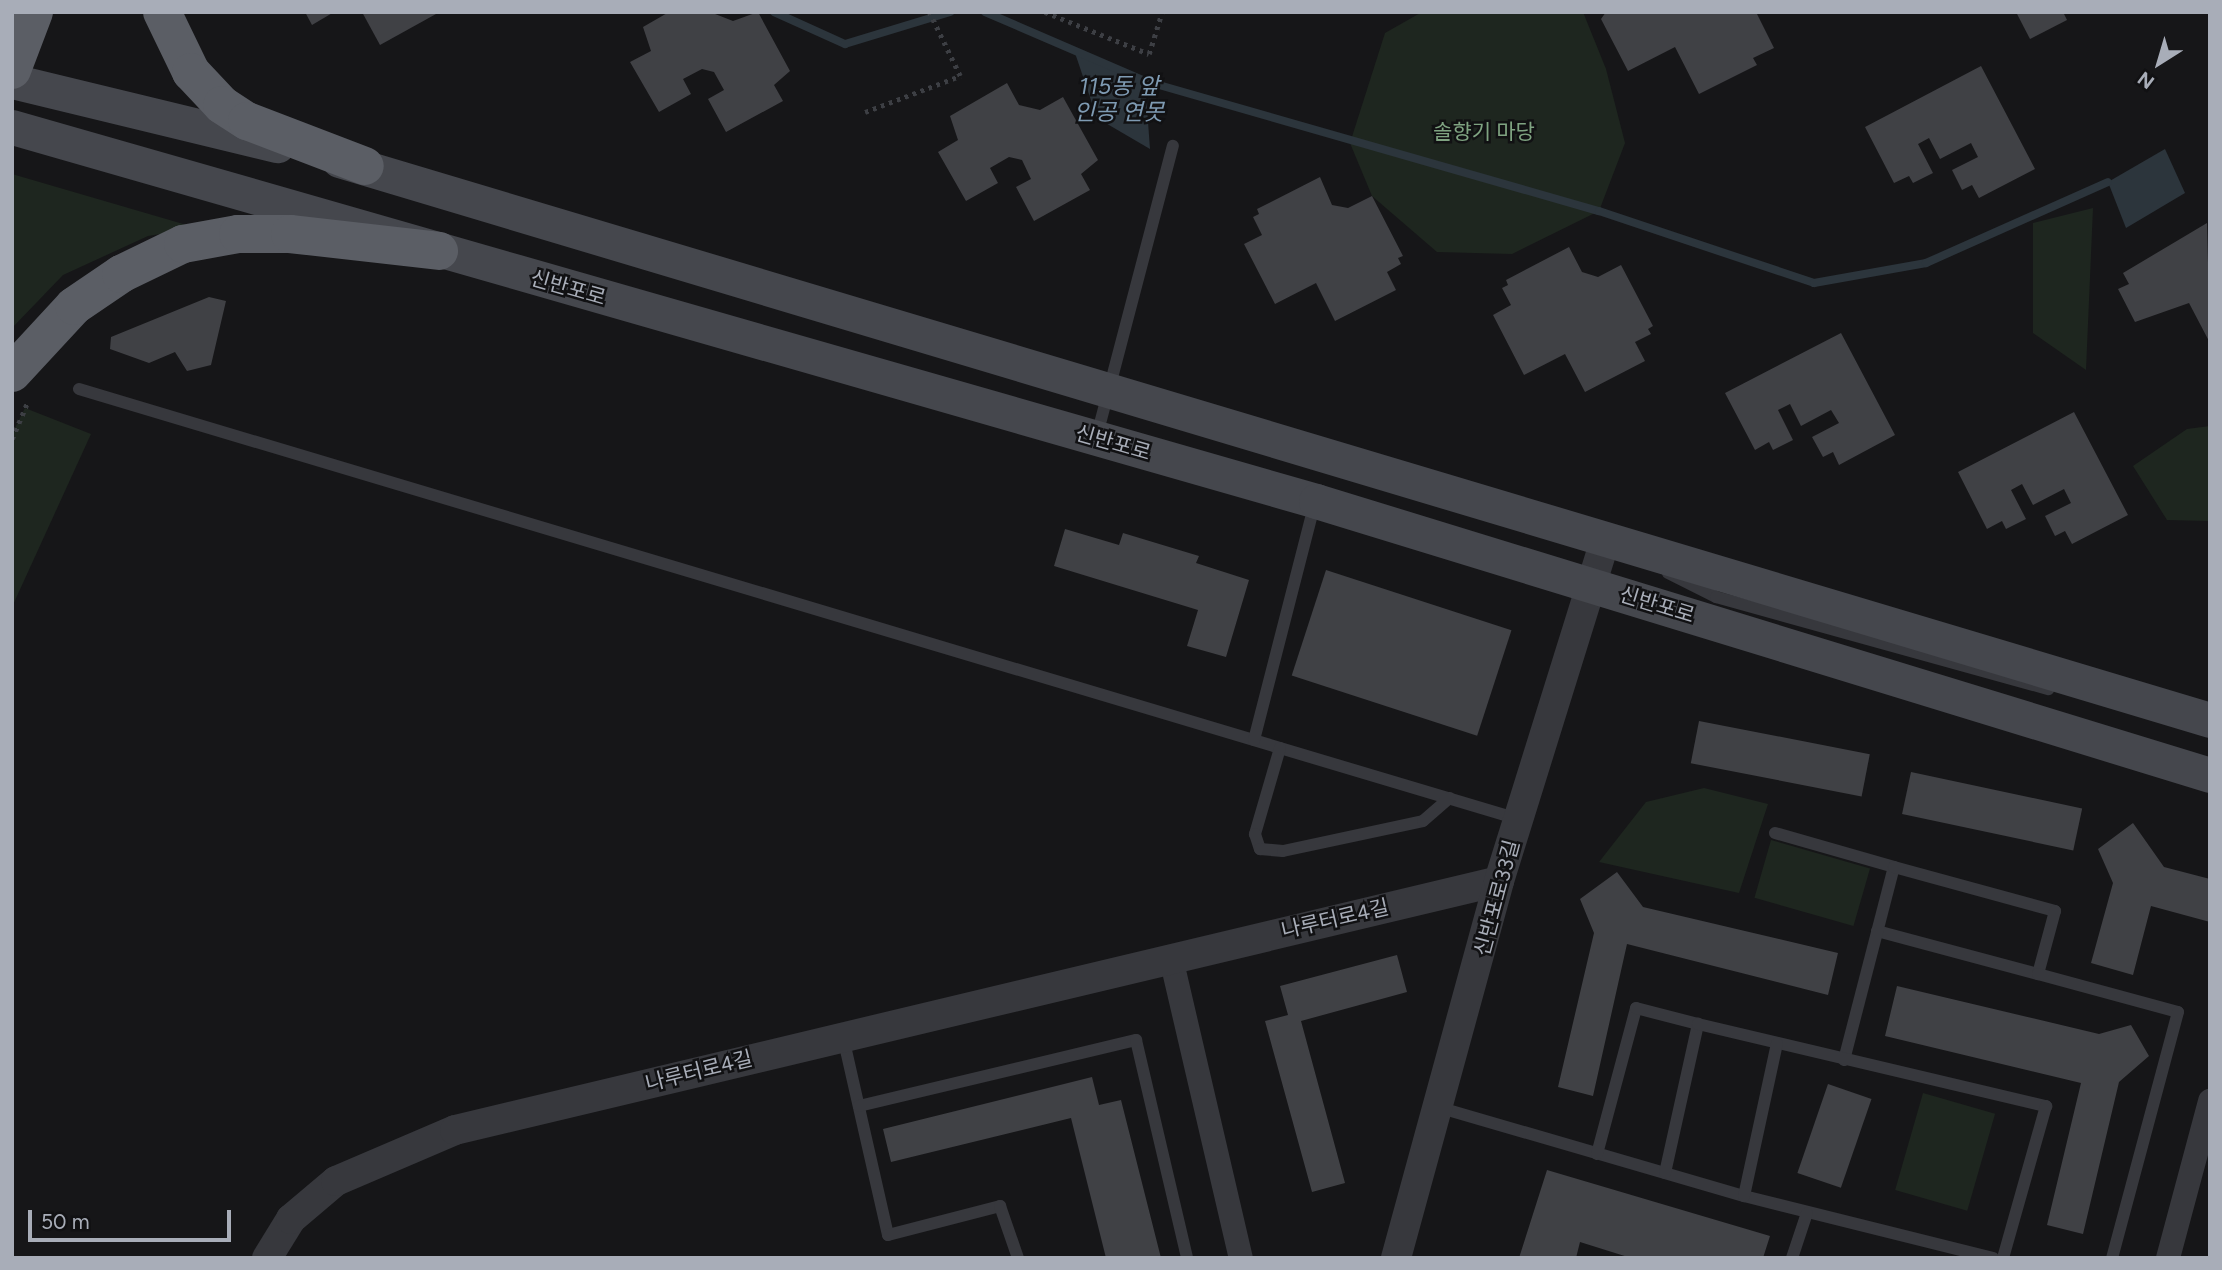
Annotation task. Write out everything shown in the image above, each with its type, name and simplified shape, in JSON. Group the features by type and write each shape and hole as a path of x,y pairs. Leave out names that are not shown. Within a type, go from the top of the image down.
{"highway":[{"path":"21,80 34,12"},
{"path":"162,12 191,72 222,105 247,121 365,166"},
{"path":"12,373 74,306 121,274 183,244 239,234 290,234 439,251"}],"main road":[{"path":"21,80 365,166 1605,541 2210,720"},
{"name":"신반포로","path":"18,129 1316,501 2210,775"}],"street":[{"name":"신반포로33길","path":"1396,1258 1441,1108 1499,881 1605,541"},
{"name":"나루터로4길","path":"267,1258 291,1219 336,1181 455,1130 1499,881"},
{"path":"1171,958 1241,1258"},
{"path":"2168,1258 2210,1101"}],"lane":[{"path":"1173,146 1096,438 1187,455 1540,562 1592,586"},
{"path":"79,388 1519,819"},
{"path":"1254,740 1316,501"},
{"path":"1605,541 1716,597 2064,694"},
{"path":"2089,700 2158,705"},
{"path":"1280,748 1255,834 1260,849 1283,851 1423,821 1449,798"},
{"path":"1775,833 2055,911 2038,974"},
{"path":"1844,1060 1894,866"},
{"path":"1877,931 2178,1012 2112,1258"},
{"path":"1597,1154 1636,1008 1777,1044 2046,1106 2003,1258"},
{"path":"1665,1173 1698,1024"},
{"path":"843,1036 888,1235 1000,1206 1018,1258"},
{"path":"859,1106 1136,1040 1187,1258"},
{"path":"1744,1196 1777,1044"},
{"path":"1441,1108 1744,1196 1993,1258"},
{"path":"1793,1258 1807,1213"}],"path":[{"path":"865,112 960,76 929,12"},
{"path":"1045,12 1149,54 1162,12"}],"green space":[{"name":"솔향기 마당","path":"1422,12 1583,12 1606,69 1625,143 1599,211 1512,254 1437,252 1372,196 1350,143 1385,33"},
{"path":"12,174 197,228 148,236 63,275 12,328"},
{"path":"2093,208 2086,370 2033,333 2033,223"},
{"path":"25,408 91,434 12,607 12,434"},
{"path":"2210,426 2210,521 2167,520 2133,466 2187,429"},
{"path":"1704,788 1768,804 1739,893 1599,862 1646,802"},
{"path":"1771,840 1870,868 1853,926 1754,898"},
{"path":"1923,1093 1995,1114 1967,1211 1895,1190"}],"water":[{"name":"115동 앞 인공 연못","path":"1074,50 1145,81 1150,149 1097,118"},
{"path":"2165,149 2185,193 2126,228 2108,182"}],"building":[{"path":"305,12 334,12 312,25"},
{"path":"362,12 435,12 436,14 380,45"},
{"path":"669,12 710,12 733,21 758,12 790,71 774,85 783,101 726,132 708,99 724,90 714,72 702,69 683,79 691,94 659,112 630,62 651,51 643,27"},
{"path":"1606,12 1756,12 1774,48 1753,58 1757,65 1699,94 1675,47 1628,71 1601,19"},
{"path":"2016,12 2063,12 2067,20 2030,39"},
{"path":"1981,66 2035,169 1979,198 1972,185 1962,190 1952,170 1978,157 1971,143 1940,159 1929,138 1918,144 1933,173 1913,183 1909,176 1894,183 1865,127"},
{"path":"1007,83 1019,105 1040,110 1063,97 1098,160 1081,174 1090,190 1034,221 1016,187 1031,179 1022,160 1009,157 990,168 998,183 966,201 938,152 958,140 950,116"},
{"path":"1320,177 1332,205 1348,208 1372,196 1403,256 1398,258 1401,264 1387,272 1396,290 1335,321 1316,283 1275,304 1244,244 1262,235 1253,217 1259,214 1257,209"},
{"path":"2207,223 2210,343 2189,303 2135,322 2118,289 2129,284 2123,273"},
{"path":"1569,247 1582,272 1598,277 1621,265 1653,326 1648,329 1651,334 1635,342 1645,361 1585,392 1565,354 1524,375 1493,315 1511,305 1502,288 1508,285 1506,280"},
{"path":"209,297 226,301 211,365 187,371 175,352 149,363 110,349 111,337"},
{"path":"1841,333 1895,435 1839,465 1833,452 1823,457 1812,437 1839,423 1831,410 1801,426 1790,404 1778,410 1793,440 1773,450 1769,442 1755,450 1725,393"},
{"path":"2074,412 2128,515 2072,544 2065,531 2055,536 2045,516 2071,503 2064,489 2033,505 2022,484 2011,490 2026,519 2006,529 2002,521 1987,529 1958,472"},
{"path":"1065,529 1119,545 1123,533 1199,556 1196,563 1249,580 1226,657 1187,646 1198,610 1054,566"},
{"path":"1326,570 1511,630 1477,736 1292,676"},
{"path":"1699,721 1870,754 1862,796 1691,763"},
{"path":"1911,772 2082,808 2073,850 1902,814"},
{"path":"2133,823 2164,867 2210,879 2210,922 2151,906 2133,975 2091,963 2113,883 2098,849"},
{"path":"1617,872 1643,907 1838,953 1828,995 1627,944 1593,1096 1558,1087 1594,933 1580,899"},
{"path":"1397,955 1407,992 1301,1021 1345,1183 1312,1192 1265,1021 1288,1015 1280,986"},
{"path":"1897,986 2099,1034 2131,1025 2149,1056 2119,1082 2083,1234 2047,1225 2081,1083 1885,1036"},
{"path":"1092,1077 1099,1105 1121,1100 1161,1258 1106,1258 1071,1118 891,1162 883,1129"},
{"path":"1828,1084 1871,1099 1841,1188 1797,1173"},
{"path":"1547,1170 1770,1236 1763,1258 1631,1258 1580,1242 1576,1258 1519,1258"}],"waterway":[{"path":"774,12 845,44 950,12"},
{"path":"985,12 1145,81 1599,211 1814,283 1926,263 2108,182"}]}
